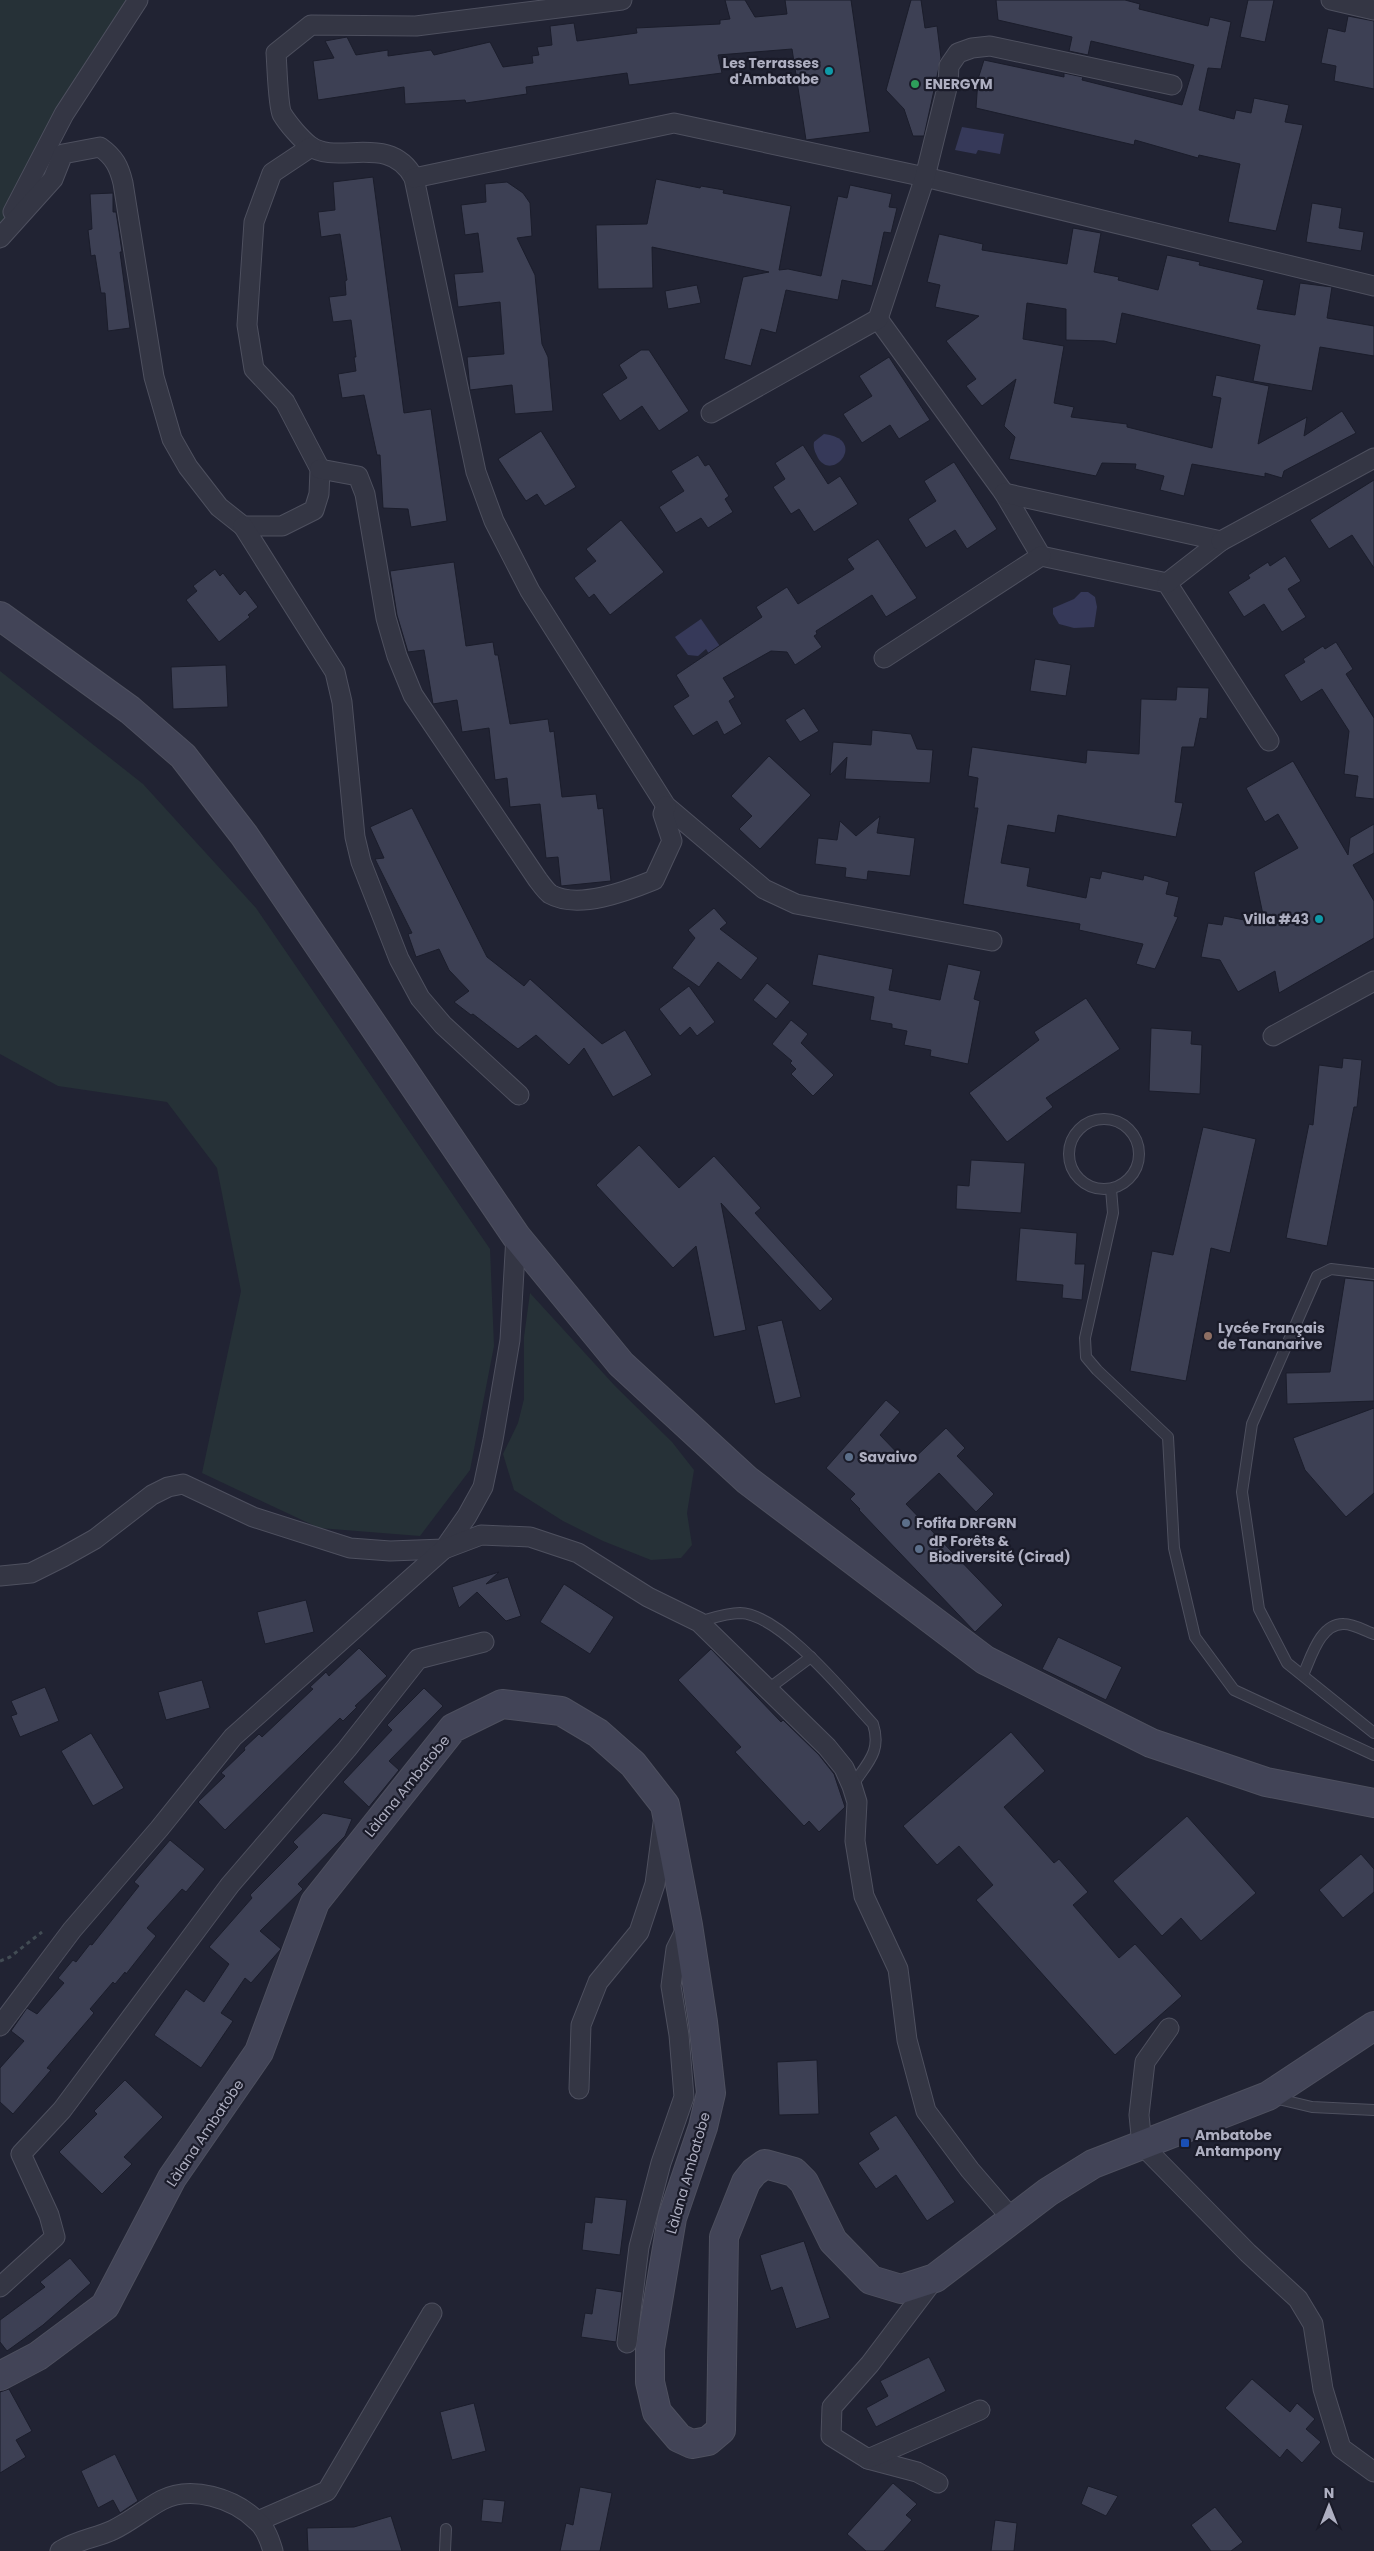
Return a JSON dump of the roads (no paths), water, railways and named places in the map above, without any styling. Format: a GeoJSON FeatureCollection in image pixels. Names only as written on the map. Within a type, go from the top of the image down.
{"type":"FeatureCollection","features":[{"type":"Feature","properties":{"kind":"street"},"geometry":{"type":"LineString","coordinates":[[2,235],[64,114],[138,0]]}},
{"type":"Feature","properties":{"kind":"street"},"geometry":{"type":"LineString","coordinates":[[622,0],[416,26],[312,25],[276,53],[281,113],[311,147],[330,152],[361,151],[395,157],[408,165],[414,178],[476,472],[483,495],[530,591],[666,806],[764,889],[796,904],[992,942]]}},
{"type":"Feature","properties":{"kind":"street"},"geometry":{"type":"LineString","coordinates":[[1331,0],[1374,10]]}},
{"type":"Feature","properties":{"kind":"street"},"geometry":{"type":"LineString","coordinates":[[712,413],[878,319],[924,177],[948,84],[949,66],[958,53],[972,48],[990,46],[1172,85]]}},
{"type":"Feature","properties":{"kind":"street"},"geometry":{"type":"LineString","coordinates":[[414,178],[674,123],[924,177],[1374,286]]}},
{"type":"Feature","properties":{"kind":"street"},"geometry":{"type":"LineString","coordinates":[[2,235],[53,179],[63,154],[100,147],[112,155],[120,167],[154,377],[172,439],[204,490],[219,507],[243,526],[335,672],[342,702],[355,837],[361,862],[399,959],[420,998],[442,1025],[519,1095]]}},
{"type":"Feature","properties":{"kind":"street"},"geometry":{"type":"LineString","coordinates":[[243,526],[282,526],[314,510],[319,494],[320,469],[285,402],[254,369],[247,325],[254,222],[272,173],[311,147]]}},
{"type":"Feature","properties":{"kind":"street"},"geometry":{"type":"LineString","coordinates":[[878,319],[1004,493],[1041,556]]}},
{"type":"Feature","properties":{"kind":"street"},"geometry":{"type":"LineString","coordinates":[[1167,583],[1221,542],[1374,458]]}},
{"type":"Feature","properties":{"kind":"street"},"geometry":{"type":"LineString","coordinates":[[320,469],[358,476],[365,494],[386,618],[397,656],[413,695],[538,880],[550,894],[572,901],[600,898],[654,880],[672,841],[663,814],[666,806]]}},
{"type":"Feature","properties":{"kind":"street"},"geometry":{"type":"LineString","coordinates":[[1004,493],[1221,542]]}},
{"type":"Feature","properties":{"kind":"street"},"geometry":{"type":"LineString","coordinates":[[884,658],[1041,556],[1167,583],[1269,741]]}},
{"type":"Feature","properties":{"kind":"street"},"geometry":{"type":"LineString","coordinates":[[0,616],[130,710],[183,756],[244,835],[516,1236],[621,1364],[747,1480],[985,1660],[1151,1743],[1266,1782],[1373,1801]]}},
{"type":"Feature","properties":{"kind":"street"},"geometry":{"type":"LineString","coordinates":[[1273,1036],[1374,981]]}},
{"type":"Feature","properties":{"kind":"street"},"geometry":{"type":"LineString","coordinates":[[0,2026],[72,1930],[159,1829],[233,1737],[444,1549],[467,1516],[483,1487],[493,1440],[510,1340],[516,1236]]}},
{"type":"Feature","properties":{"kind":"street"},"geometry":{"type":"LineString","coordinates":[[0,1576],[31,1573],[63,1557],[95,1539],[152,1496],[168,1487],[183,1484],[253,1517],[350,1548],[390,1551],[444,1549],[481,1535],[530,1537],[578,1553],[648,1597],[700,1622],[827,1747],[844,1768],[857,1802],[855,1841],[864,1896],[898,1969],[908,2040],[926,2111],[970,2170],[1013,2220]]}},
{"type":"Feature","properties":{"kind":"street"},"geometry":{"type":"LineString","coordinates":[[0,2287],[55,2237],[49,2215],[22,2154],[62,2110],[230,1885],[347,1749],[418,1659],[484,1642]]}},
{"type":"Feature","properties":{"kind":"street","name":"Làlana Ambatobe"},"geometry":{"type":"LineString","coordinates":[[0,2376],[38,2356],[105,2306],[172,2178],[259,2052],[315,1902],[453,1728],[502,1704],[561,1710],[598,1733],[633,1764],[665,1805],[688,1925],[703,2022],[711,2093],[704,2127],[672,2218],[650,2349],[650,2382],[657,2412],[679,2438],[692,2444],[708,2442],[721,2430],[724,2377],[724,2237],[746,2182],[754,2172],[765,2164],[794,2172],[804,2182],[833,2240],[871,2280],[901,2289],[935,2278],[1048,2192],[1093,2164],[1268,2096],[1374,2026]]}},
{"type":"Feature","properties":{"kind":"street"},"geometry":{"type":"LineString","coordinates":[[579,2089],[581,2025],[598,1982],[639,1932],[655,1884],[665,1805]]}},
{"type":"Feature","properties":{"kind":"street"},"geometry":{"type":"LineString","coordinates":[[626,2343],[639,2247],[661,2163],[684,2097],[679,2035],[671,1986],[676,1949],[688,1925]]}},
{"type":"Feature","properties":{"kind":"street"},"geometry":{"type":"LineString","coordinates":[[1169,2028],[1145,2062],[1139,2115],[1142,2145],[1248,2253],[1298,2299],[1313,2324],[1323,2389],[1341,2448],[1374,2472]]}},
{"type":"Feature","properties":{"kind":"street"},"geometry":{"type":"LineString","coordinates":[[935,2278],[870,2364],[832,2407],[831,2436],[868,2459],[916,2472],[938,2483]]}},
{"type":"Feature","properties":{"kind":"street"},"geometry":{"type":"LineString","coordinates":[[258,2521],[327,2491],[432,2313]]}},
{"type":"Feature","properties":{"kind":"street"},"geometry":{"type":"LineString","coordinates":[[868,2459],[980,2410]]}},
{"type":"Feature","properties":{"kind":"street"},"geometry":{"type":"LineString","coordinates":[[60,2551],[83,2540],[105,2534],[163,2500],[183,2494],[204,2494],[220,2499],[258,2521],[269,2538],[273,2551]]}},
{"type":"Feature","properties":{"kind":"lane"},"geometry":{"type":"LineString","coordinates":[[1105,1119],[1126,1126],[1139,1144],[1139,1161],[1133,1176],[1125,1184],[1111,1188],[1093,1188],[1083,1183],[1070,1165],[1068,1154],[1076,1133],[1094,1121],[1105,1119]]}},
{"type":"Feature","properties":{"kind":"lane"},"geometry":{"type":"LineString","coordinates":[[1111,1188],[1113,1213],[1085,1338],[1086,1357],[1097,1370],[1168,1437],[1174,1548],[1195,1637],[1234,1690],[1374,1755]]}},
{"type":"Feature","properties":{"kind":"lane"},"geometry":{"type":"LineString","coordinates":[[1374,1274],[1331,1269],[1323,1271],[1317,1276],[1252,1424],[1242,1492],[1259,1610],[1287,1663],[1374,1733]]}},
{"type":"Feature","properties":{"kind":"lane"},"geometry":{"type":"LineString","coordinates":[[700,1622],[726,1614],[742,1613],[763,1619],[811,1657],[873,1724],[876,1750],[852,1786]]}},
{"type":"Feature","properties":{"kind":"lane"},"geometry":{"type":"LineString","coordinates":[[1303,1676],[1322,1636],[1332,1627],[1344,1624],[1374,1634]]}},
{"type":"Feature","properties":{"kind":"lane"},"geometry":{"type":"LineString","coordinates":[[768,1689],[811,1657]]}},
{"type":"Feature","properties":{"kind":"lane"},"geometry":{"type":"LineString","coordinates":[[1268,2096],[1312,2107],[1374,2110]]}},
{"type":"Feature","properties":{"kind":"lane"},"geometry":{"type":"LineString","coordinates":[[445,2551],[446,2529]]}},
{"type":"Feature","properties":{"kind":"water"},"geometry":{"type":"Polygon","coordinates":[[[962,127],[1004,134],[1000,154],[978,150],[976,154],[955,150],[962,127]]]}},
{"type":"Feature","properties":{"kind":"water"},"geometry":{"type":"Polygon","coordinates":[[[824,434],[837,437],[844,443],[843,457],[838,463],[831,466],[824,464],[818,458],[814,448],[814,442],[824,434]]]}},
{"type":"Feature","properties":{"kind":"water"},"geometry":{"type":"Polygon","coordinates":[[[1081,592],[1088,592],[1095,597],[1097,607],[1094,627],[1074,628],[1059,624],[1053,614],[1053,608],[1074,599],[1081,592]]]}},
{"type":"Feature","properties":{"kind":"water"},"geometry":{"type":"Polygon","coordinates":[[[701,619],[724,652],[713,660],[706,649],[698,656],[688,655],[675,637],[701,619]]]}},
{"type":"Feature","properties":{"kind":"place","name":"Les Terrasses d'Ambatobe"},"geometry":{"type":"Point","coordinates":[829,71]}},
{"type":"Feature","properties":{"kind":"place","name":"ENERGYM"},"geometry":{"type":"Point","coordinates":[915,84]}},
{"type":"Feature","properties":{"kind":"place","name":"Villa #43"},"geometry":{"type":"Point","coordinates":[1319,919]}},
{"type":"Feature","properties":{"kind":"place","name":"Lycée Français de Tananarive"},"geometry":{"type":"Point","coordinates":[1208,1336]}},
{"type":"Feature","properties":{"kind":"place","name":"Savaivo"},"geometry":{"type":"Point","coordinates":[849,1457]}},
{"type":"Feature","properties":{"kind":"place","name":"Fofifa DRFGRN"},"geometry":{"type":"Point","coordinates":[906,1523]}},
{"type":"Feature","properties":{"kind":"place","name":"dP Forêts & Biodiversité (Cirad)"},"geometry":{"type":"Point","coordinates":[919,1549]}},
{"type":"Feature","properties":{"kind":"place","name":"Ambatobe Antampony"},"geometry":{"type":"Point","coordinates":[1185,2143]}}]}
